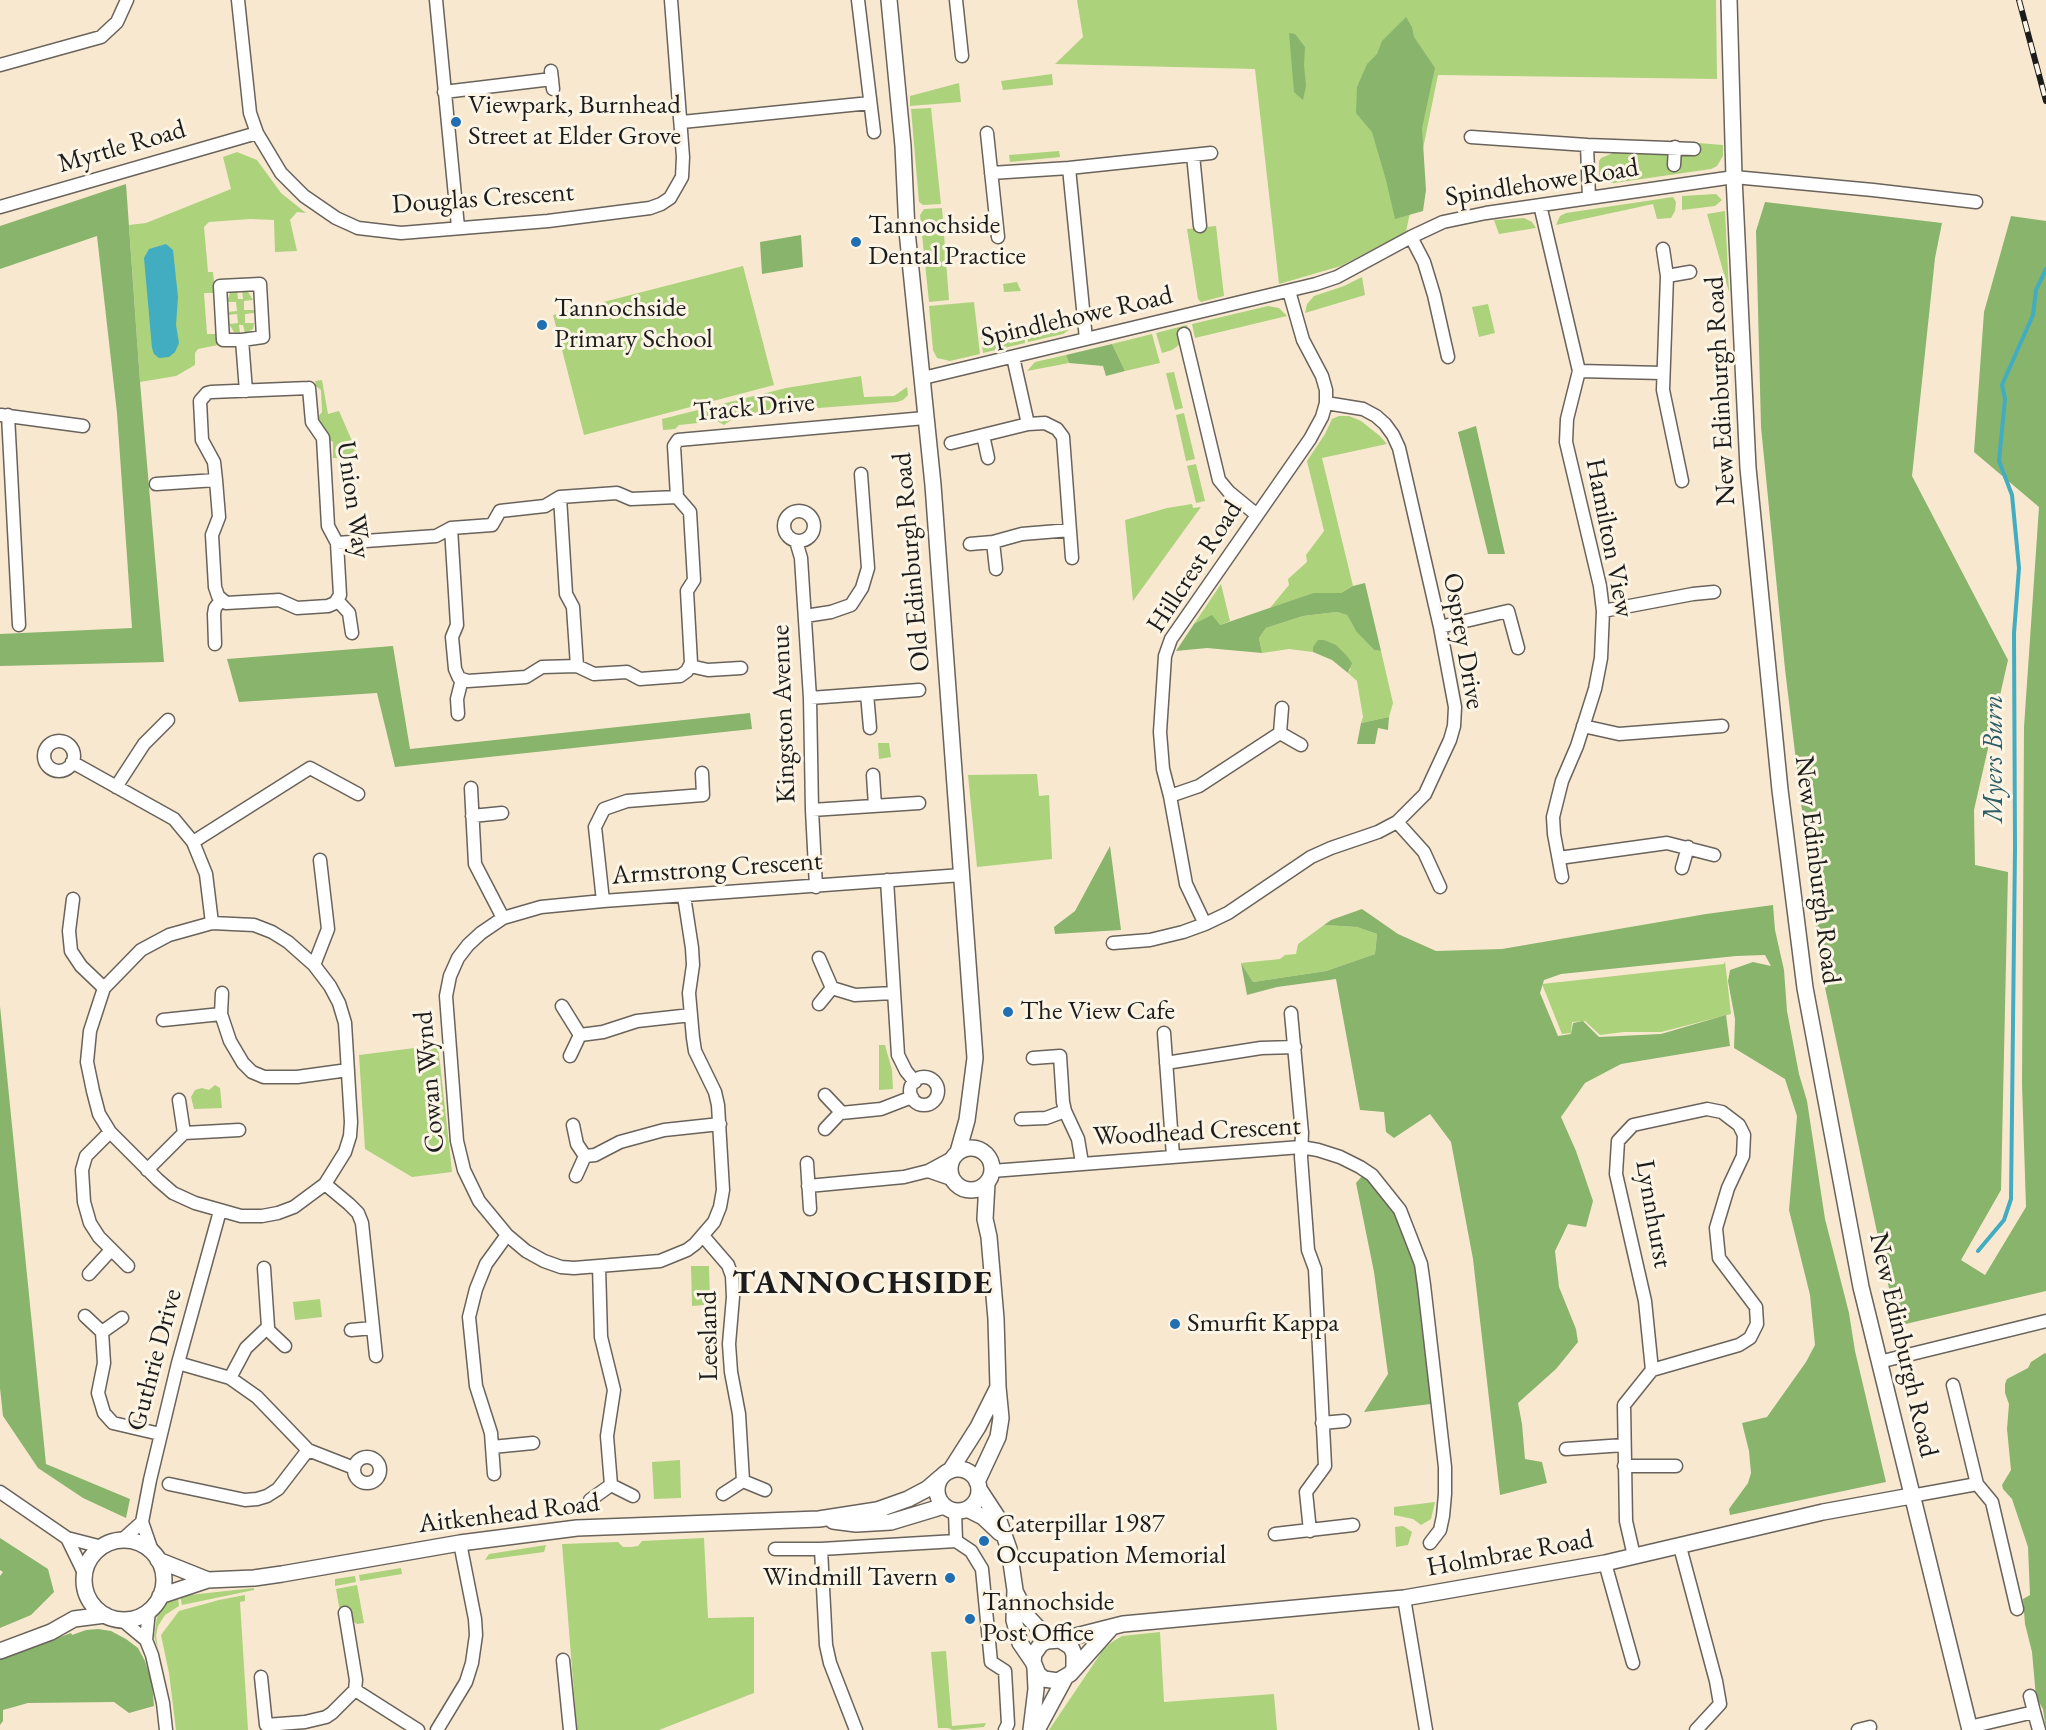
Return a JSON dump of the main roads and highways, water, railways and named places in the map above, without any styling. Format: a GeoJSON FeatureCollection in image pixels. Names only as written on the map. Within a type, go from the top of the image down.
{"type":"FeatureCollection","features":[{"type":"Feature","properties":{"kind":"main road","name":"Old Edinburgh Road"},"geometry":{"type":"LineString","coordinates":[[889,0],[903,146],[907,231],[934,497],[975,1058],[967,1120],[950,1169],[958,1184]]}},
{"type":"Feature","properties":{"kind":"main road","name":"New Edinburgh Road"},"geometry":{"type":"LineString","coordinates":[[1729,0],[1734,177],[1748,468],[1780,790],[1807,995],[1861,1287],[1969,1729]]}},
{"type":"Feature","properties":{"kind":"main road"},"geometry":{"type":"LineString","coordinates":[[955,1509],[976,1501],[978,1485],[998,1437],[1001,1418],[996,1319],[989,1237],[985,1219],[990,1158],[981,1150],[967,1120]]}},
{"type":"Feature","properties":{"kind":"main road"},"geometry":{"type":"LineString","coordinates":[[956,1155],[969,1148],[981,1150]]}},
{"type":"Feature","properties":{"kind":"main road"},"geometry":{"type":"LineString","coordinates":[[958,1184],[978,1189],[990,1177]]}},
{"type":"Feature","properties":{"kind":"main road"},"geometry":{"type":"LineString","coordinates":[[958,1184],[985,1219]]}},
{"type":"Feature","properties":{"kind":"main road"},"geometry":{"type":"LineString","coordinates":[[998,1387],[978,1427],[937,1489],[940,1501],[955,1509],[984,1517],[1005,1538]]}},
{"type":"Feature","properties":{"kind":"main road"},"geometry":{"type":"LineString","coordinates":[[946,1474],[963,1470],[974,1476],[998,1518],[1009,1550],[1015,1590],[1014,1620],[1020,1642],[1034,1665],[1044,1679],[1051,1681],[1069,1673]]}},
{"type":"Feature","properties":{"kind":"main road","name":"Aitkenhead Road"},"geometry":{"type":"LineString","coordinates":[[160,1596],[208,1580],[254,1578],[460,1543],[577,1528],[819,1519],[877,1510],[908,1499],[927,1489],[946,1474]]}},
{"type":"Feature","properties":{"kind":"main road","name":"Holmbrae Road"},"geometry":{"type":"LineString","coordinates":[[1056,1640],[1123,1624],[1404,1598],[1605,1563],[1823,1512],[1911,1496]]}},
{"type":"Feature","properties":{"kind":"main road","name":"Aitkenhead Road"},"geometry":{"type":"LineString","coordinates":[[819,1519],[856,1524],[891,1522],[955,1509]]}},
{"type":"Feature","properties":{"kind":"main road"},"geometry":{"type":"LineString","coordinates":[[0,1651],[51,1632],[74,1619],[105,1615],[122,1620],[141,1616],[149,1611],[160,1596],[163,1571],[155,1556],[133,1541],[111,1542],[102,1547],[88,1563],[84,1573],[86,1594],[105,1615]]}},
{"type":"Feature","properties":{"kind":"main road","name":"Aitkenhead Road"},"geometry":{"type":"LineString","coordinates":[[155,1556],[208,1580]]}},
{"type":"Feature","properties":{"kind":"main road"},"geometry":{"type":"LineString","coordinates":[[1015,1590],[1028,1617],[1041,1631],[1071,1647],[1074,1654],[1069,1673]]}},
{"type":"Feature","properties":{"kind":"main road"},"geometry":{"type":"LineString","coordinates":[[74,1619],[86,1594]]}},
{"type":"Feature","properties":{"kind":"main road"},"geometry":{"type":"LineString","coordinates":[[1037,1730],[1069,1673],[1112,1627]]}},
{"type":"Feature","properties":{"kind":"main road"},"geometry":{"type":"LineString","coordinates":[[1031,1730],[1036,1696],[1034,1654],[1041,1644],[1056,1640]]}},
{"type":"Feature","properties":{"kind":"water"},"geometry":{"type":"Polygon","coordinates":[[[166,244],[173,250],[178,297],[176,325],[179,343],[175,352],[169,357],[159,358],[154,354],[152,348],[144,258],[149,249],[166,244]]]}},
{"type":"Feature","properties":{"kind":"waterway","name":"Myers Burn"},"geometry":{"type":"LineString","coordinates":[[1978,1251],[2004,1220],[2011,1199],[2015,848],[2014,633],[2019,568],[2012,495],[1999,461],[2005,399],[2002,385],[2033,315],[2036,290],[2046,269]]}},
{"type":"Feature","properties":{"kind":"railway"},"geometry":{"type":"LineString","coordinates":[[2019,0],[2046,101]]}},
{"type":"Feature","properties":{"kind":"place","name":"Viewpark, Burnhead Street at Elder Grove"},"geometry":{"type":"Point","coordinates":[456,122]}},
{"type":"Feature","properties":{"kind":"place","name":"Tannochside Dental Practice"},"geometry":{"type":"Point","coordinates":[856,242]}},
{"type":"Feature","properties":{"kind":"place","name":"Tannochside Primary School"},"geometry":{"type":"Point","coordinates":[542,325]}},
{"type":"Feature","properties":{"kind":"place","name":"The View Cafe"},"geometry":{"type":"Point","coordinates":[1008,1012]}},
{"type":"Feature","properties":{"kind":"place","name":"Smurfit Kappa"},"geometry":{"type":"Point","coordinates":[1175,1324]}},
{"type":"Feature","properties":{"kind":"place","name":"Caterpillar 1987 Occupation Memorial"},"geometry":{"type":"Point","coordinates":[984,1541]}},
{"type":"Feature","properties":{"kind":"place","name":"Windmill Tavern"},"geometry":{"type":"Point","coordinates":[950,1578]}},
{"type":"Feature","properties":{"kind":"place","name":"Tannochside Post Office"},"geometry":{"type":"Point","coordinates":[970,1619]}},
{"type":"Feature","properties":{"kind":"district","name":"TANNOCHSIDE"},"geometry":{"type":"Point","coordinates":[863,1284]}}]}
